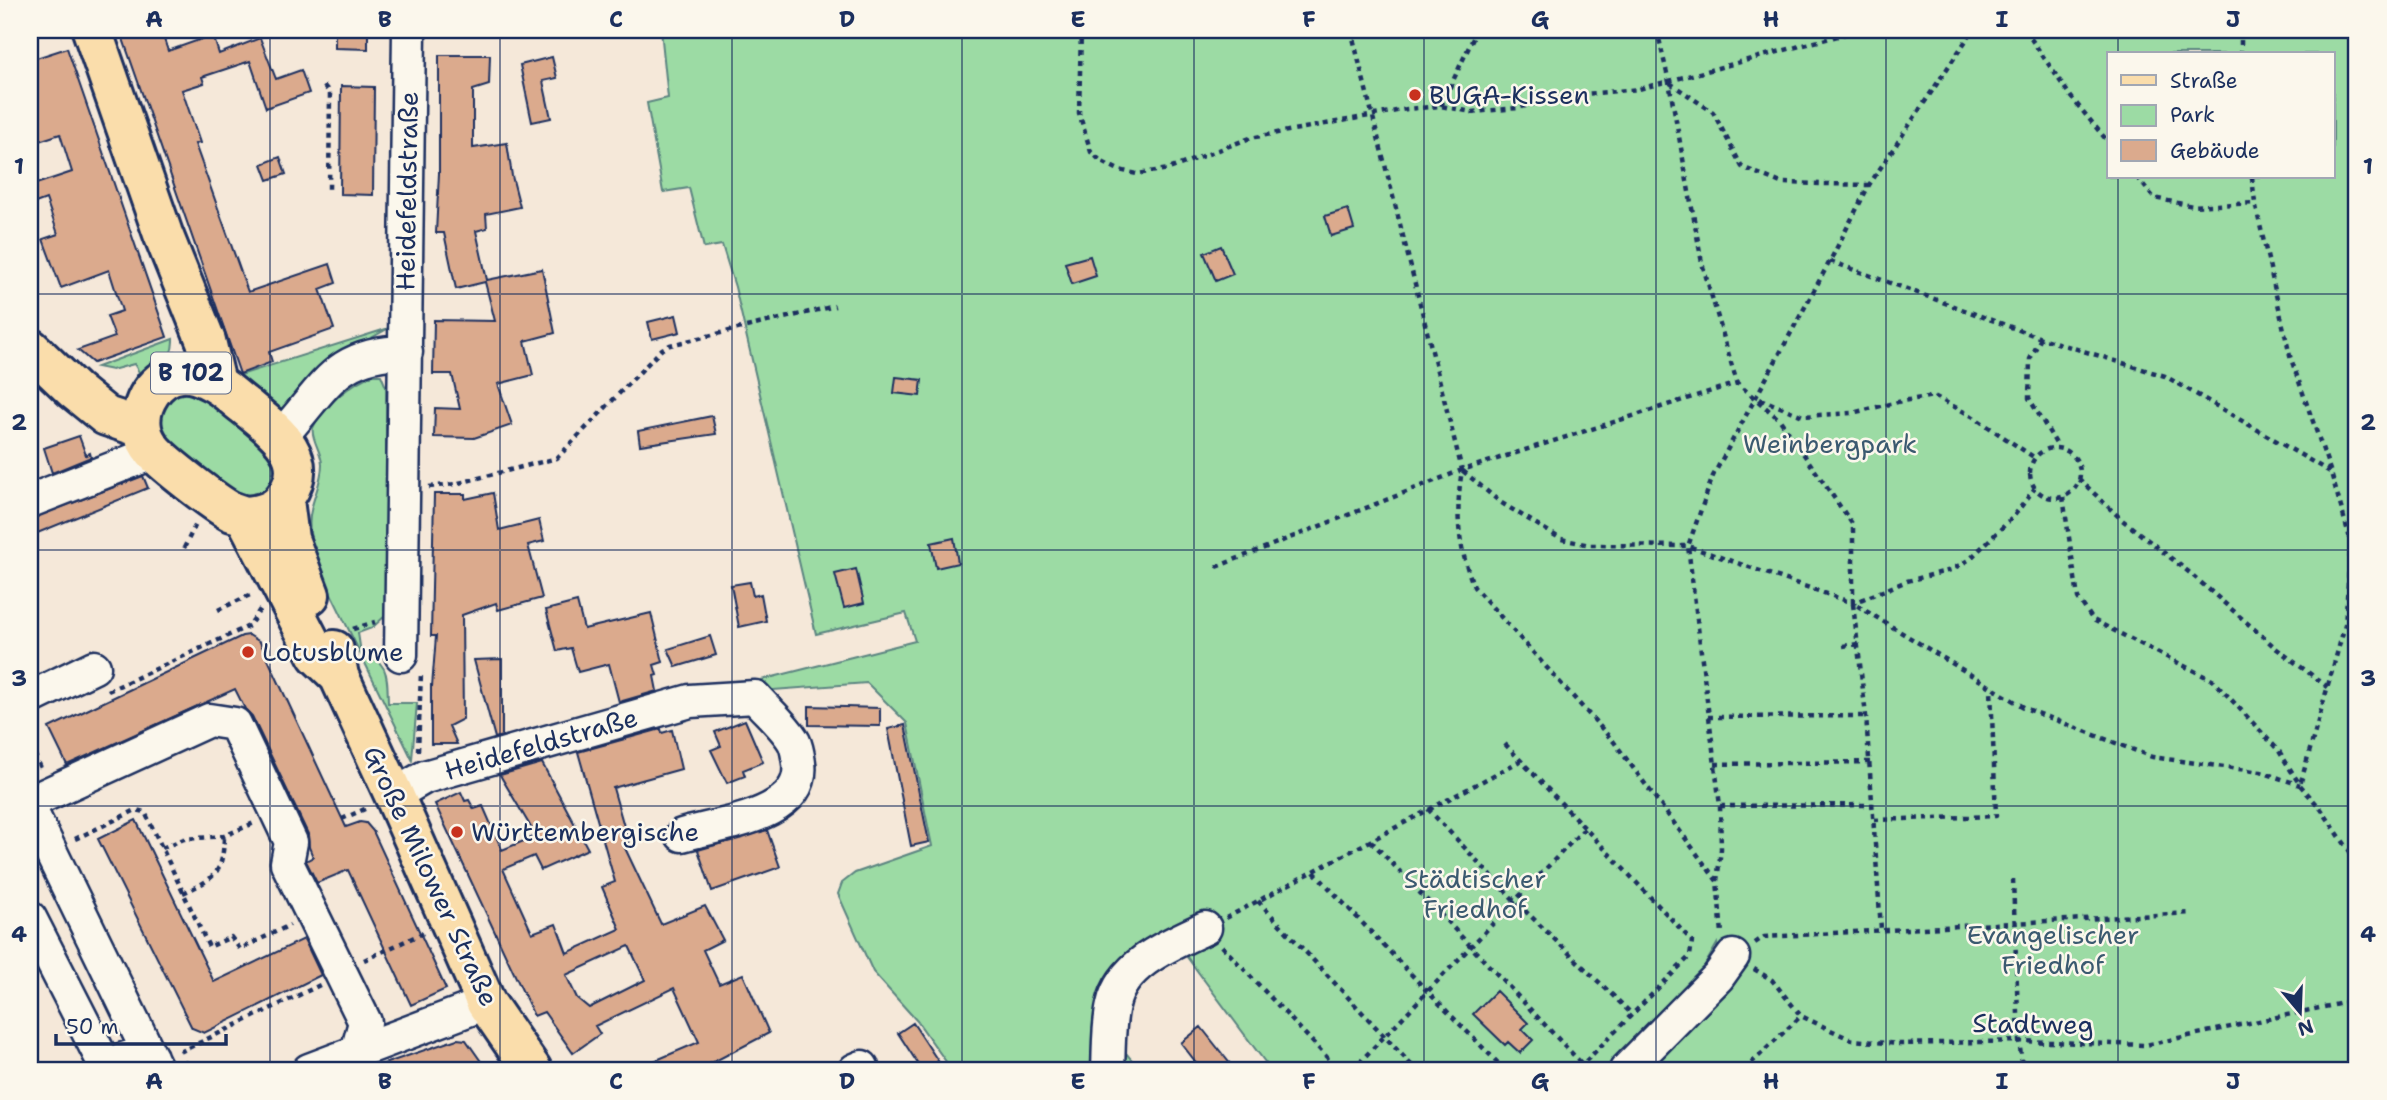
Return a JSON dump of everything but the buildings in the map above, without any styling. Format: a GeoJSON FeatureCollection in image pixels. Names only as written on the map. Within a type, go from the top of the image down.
{"type":"FeatureCollection","features":[{"type":"Feature","properties":{"kind":"main road","name":"B 102"},"geometry":{"type":"LineString","coordinates":[[92,30],[163,234],[206,341],[216,383]]}},
{"type":"Feature","properties":{"kind":"main road","name":"B 102"},"geometry":{"type":"LineString","coordinates":[[163,234],[186,339],[178,373]]}},
{"type":"Feature","properties":{"kind":"main road"},"geometry":{"type":"LineString","coordinates":[[36,354],[106,416],[148,425],[230,511],[245,516],[268,512],[284,500]]}},
{"type":"Feature","properties":{"kind":"main road","name":"B 102"},"geometry":{"type":"LineString","coordinates":[[148,425],[169,377],[178,373],[197,374],[216,383],[282,436]]}},
{"type":"Feature","properties":{"kind":"main road","name":"Große Milower Straße"},"geometry":{"type":"LineString","coordinates":[[282,436],[290,449],[294,464],[294,479],[284,500],[289,539],[335,651],[339,676],[486,1003],[532,1070]]}},
{"type":"Feature","properties":{"kind":"main road","name":"Große Milower Straße"},"geometry":{"type":"LineString","coordinates":[[245,516],[317,655],[339,676]]}},
{"type":"Feature","properties":{"kind":"street","name":"Heidefeldstraße"},"geometry":{"type":"LineString","coordinates":[[401,655],[409,30]]}},
{"type":"Feature","properties":{"kind":"street"},"geometry":{"type":"LineString","coordinates":[[282,436],[327,381],[345,365],[383,353],[406,352]]}},
{"type":"Feature","properties":{"kind":"street"},"geometry":{"type":"LineString","coordinates":[[30,501],[148,425]]}},
{"type":"Feature","properties":{"kind":"street"},"geometry":{"type":"LineString","coordinates":[[30,698],[99,680]]}},
{"type":"Feature","properties":{"kind":"street","name":"Heidefeldstraße"},"geometry":{"type":"LineString","coordinates":[[394,795],[425,777],[690,701],[755,697],[794,743],[800,767],[796,787],[787,799],[764,812],[682,835]]}},
{"type":"Feature","properties":{"kind":"street"},"geometry":{"type":"LineString","coordinates":[[30,802],[209,720],[235,724],[291,842],[287,863],[365,1022],[362,1061]]}},
{"type":"Feature","properties":{"kind":"street"},"geometry":{"type":"LineString","coordinates":[[30,809],[163,1060]]}},
{"type":"Feature","properties":{"kind":"street"},"geometry":{"type":"LineString","coordinates":[[30,918],[40,967],[100,1068],[136,1055],[163,1060]]}},
{"type":"Feature","properties":{"kind":"street"},"geometry":{"type":"LineString","coordinates":[[1108,1070],[1113,1004],[1126,977],[1158,950],[1205,928]]}},
{"type":"Feature","properties":{"kind":"street"},"geometry":{"type":"LineString","coordinates":[[1626,1070],[1718,977],[1733,956]]}},
{"type":"Feature","properties":{"kind":"street"},"geometry":{"type":"LineString","coordinates":[[309,1070],[362,1061],[486,1003]]}},
{"type":"Feature","properties":{"kind":"path"},"geometry":{"type":"LineString","coordinates":[[1081,30],[1079,113],[1091,152],[1102,162],[1137,174],[1169,169],[1250,138],[1407,109],[1441,106],[1472,112],[1518,108],[1564,96],[1639,89],[1860,30]]}},
{"type":"Feature","properties":{"kind":"path"},"geometry":{"type":"LineString","coordinates":[[1351,30],[1462,470],[1457,502],[1464,561],[1474,587],[1614,742],[1717,881]]}},
{"type":"Feature","properties":{"kind":"path"},"geometry":{"type":"LineString","coordinates":[[1441,106],[1477,30]]}},
{"type":"Feature","properties":{"kind":"path"},"geometry":{"type":"LineString","coordinates":[[1657,30],[1702,263],[1737,383],[1780,420],[1853,525],[1853,603],[1870,762],[1881,929]]}},
{"type":"Feature","properties":{"kind":"path"},"geometry":{"type":"LineString","coordinates":[[1973,30],[1869,185],[1713,476],[1688,546],[1720,806],[1721,849],[1717,881],[1722,937],[1733,956],[1764,937],[2191,913]]}},
{"type":"Feature","properties":{"kind":"path"},"geometry":{"type":"LineString","coordinates":[[2025,30],[2071,97],[2107,141]]}},
{"type":"Feature","properties":{"kind":"path"},"geometry":{"type":"LineString","coordinates":[[2241,30],[2241,52]]}},
{"type":"Feature","properties":{"kind":"path"},"geometry":{"type":"LineString","coordinates":[[1669,82],[1713,112],[1742,167],[1781,183],[1869,185]]}},
{"type":"Feature","properties":{"kind":"path"},"geometry":{"type":"LineString","coordinates":[[324,86],[330,93],[329,192]]}},
{"type":"Feature","properties":{"kind":"path"},"geometry":{"type":"LineString","coordinates":[[2138,178],[2154,198],[2193,206],[2255,203]]}},
{"type":"Feature","properties":{"kind":"path"},"geometry":{"type":"LineString","coordinates":[[2252,178],[2255,203],[2290,356],[2331,473],[2351,542],[2345,625],[2300,785]]}},
{"type":"Feature","properties":{"kind":"path"},"geometry":{"type":"LineString","coordinates":[[1830,261],[2041,338],[2165,376],[2331,473]]}},
{"type":"Feature","properties":{"kind":"path"},"geometry":{"type":"LineString","coordinates":[[404,490],[455,484],[556,458],[662,349],[835,306]]}},
{"type":"Feature","properties":{"kind":"path"},"geometry":{"type":"LineString","coordinates":[[2041,338],[2031,359],[2029,398],[2058,447],[2073,455],[2078,462],[2079,479],[2076,487],[2063,497],[2047,497],[2035,488],[2029,473],[2035,458],[2045,449],[2058,447]]}},
{"type":"Feature","properties":{"kind":"path"},"geometry":{"type":"LineString","coordinates":[[1216,567],[1462,470],[1737,383]]}},
{"type":"Feature","properties":{"kind":"path"},"geometry":{"type":"LineString","coordinates":[[1756,397],[1803,416],[1852,413],[1934,396],[1972,416],[2035,458]]}},
{"type":"Feature","properties":{"kind":"path"},"geometry":{"type":"LineString","coordinates":[[1462,470],[1500,502],[1561,539],[1590,545],[1688,546],[1853,603],[2027,709],[2152,757],[2261,772],[2300,785]]}},
{"type":"Feature","properties":{"kind":"path"},"geometry":{"type":"LineString","coordinates":[[2079,479],[2121,519],[2190,573],[2277,649],[2329,688]]}},
{"type":"Feature","properties":{"kind":"path"},"geometry":{"type":"LineString","coordinates":[[1853,603],[1907,580],[1951,570],[1970,559],[2014,516],[2035,488]]}},
{"type":"Feature","properties":{"kind":"path"},"geometry":{"type":"LineString","coordinates":[[2063,497],[2078,598],[2093,620],[2214,681],[2279,751],[2300,785],[2321,809],[2357,862]]}},
{"type":"Feature","properties":{"kind":"path"},"geometry":{"type":"LineString","coordinates":[[218,610],[279,582]]}},
{"type":"Feature","properties":{"kind":"path"},"geometry":{"type":"LineString","coordinates":[[99,680],[249,626],[279,582]]}},
{"type":"Feature","properties":{"kind":"path"},"geometry":{"type":"LineString","coordinates":[[329,636],[383,619],[401,655],[421,665],[418,756]]}},
{"type":"Feature","properties":{"kind":"path"},"geometry":{"type":"LineString","coordinates":[[1843,646],[1858,644]]}},
{"type":"Feature","properties":{"kind":"path"},"geometry":{"type":"LineString","coordinates":[[1874,820],[1996,816],[1991,688]]}},
{"type":"Feature","properties":{"kind":"path"},"geometry":{"type":"LineString","coordinates":[[1708,717],[1866,716]]}},
{"type":"Feature","properties":{"kind":"path"},"geometry":{"type":"LineString","coordinates":[[1505,744],[1692,941],[1690,956],[1577,1070]]}},
{"type":"Feature","properties":{"kind":"path"},"geometry":{"type":"LineString","coordinates":[[1339,1070],[1205,928],[1520,761]]}},
{"type":"Feature","properties":{"kind":"path"},"geometry":{"type":"LineString","coordinates":[[1714,764],[1870,762]]}},
{"type":"Feature","properties":{"kind":"path"},"geometry":{"type":"LineString","coordinates":[[1720,806],[1873,804]]}},
{"type":"Feature","properties":{"kind":"path"},"geometry":{"type":"LineString","coordinates":[[75,839],[136,810],[145,812],[209,947],[232,937],[240,949],[313,914]]}},
{"type":"Feature","properties":{"kind":"path"},"geometry":{"type":"LineString","coordinates":[[1429,810],[1515,901],[1632,1014]]}},
{"type":"Feature","properties":{"kind":"path"},"geometry":{"type":"LineString","coordinates":[[162,848],[184,839],[223,836],[278,812]]}},
{"type":"Feature","properties":{"kind":"path"},"geometry":{"type":"LineString","coordinates":[[1352,1070],[1585,828]]}},
{"type":"Feature","properties":{"kind":"path"},"geometry":{"type":"LineString","coordinates":[[183,893],[203,884],[217,873],[223,859],[223,836]]}},
{"type":"Feature","properties":{"kind":"path"},"geometry":{"type":"LineString","coordinates":[[1371,841],[1583,1065]]}},
{"type":"Feature","properties":{"kind":"path"},"geometry":{"type":"LineString","coordinates":[[1314,871],[1427,992],[1505,1070]]}},
{"type":"Feature","properties":{"kind":"path"},"geometry":{"type":"LineString","coordinates":[[2012,879],[2019,1041],[2023,1070]]}},
{"type":"Feature","properties":{"kind":"path"},"geometry":{"type":"LineString","coordinates":[[1258,901],[1416,1070]]}},
{"type":"Feature","properties":{"kind":"path"},"geometry":{"type":"LineString","coordinates":[[163,1060],[449,921]]}},
{"type":"Feature","properties":{"kind":"path","name":"Stadtweg"},"geometry":{"type":"LineString","coordinates":[[1733,956],[1772,980],[1801,1017],[1852,1040],[1899,1044],[2019,1041],[2146,1045],[2357,1000]]}},
{"type":"Feature","properties":{"kind":"path"},"geometry":{"type":"LineString","coordinates":[[1744,1070],[1801,1017]]}},
{"type":"Feature","properties":{"kind":"green space"},"geometry":{"type":"Polygon","coordinates":[[[661,30],[2351,30],[2357,180],[2357,1070],[1645,1070],[1721,993],[1717,944],[1690,991],[1614,1070],[1271,1070],[1175,941],[1115,1005],[1112,1036],[1140,1070],[952,1070],[917,1021],[873,972],[838,894],[842,883],[855,873],[932,846],[907,723],[867,683],[760,691],[757,681],[915,641],[906,613],[816,634],[735,287],[722,245],[704,248],[689,188],[663,192],[647,103],[668,98],[661,30]]]}},
{"type":"Feature","properties":{"kind":"green space"},"geometry":{"type":"Polygon","coordinates":[[[389,328],[339,356],[281,414],[231,378],[389,328]]]}},
{"type":"Feature","properties":{"kind":"green space"},"geometry":{"type":"Polygon","coordinates":[[[173,339],[166,362],[154,374],[140,381],[132,383],[139,372],[134,364],[112,370],[97,367],[173,339]]]}},
{"type":"Feature","properties":{"kind":"green space"},"geometry":{"type":"Polygon","coordinates":[[[373,375],[381,375],[386,387],[386,615],[372,628],[358,633],[361,653],[377,661],[385,671],[388,703],[417,703],[412,759],[317,565],[310,528],[310,513],[322,464],[313,428],[323,412],[339,396],[373,375]]]}},
{"type":"Feature","properties":{"kind":"green space"},"geometry":{"type":"Polygon","coordinates":[[[184,391],[200,393],[272,451],[278,476],[266,492],[250,498],[236,494],[169,440],[161,424],[161,411],[168,400],[184,391]]]}},
{"type":"Feature","properties":{"kind":"place","name":"BUGA-Kissen"},"geometry":{"type":"Point","coordinates":[1415,95]}},
{"type":"Feature","properties":{"kind":"place","name":"Lotusblume"},"geometry":{"type":"Point","coordinates":[248,652]}},
{"type":"Feature","properties":{"kind":"place","name":"Württembergische"},"geometry":{"type":"Point","coordinates":[457,832]}},
{"type":"Feature","properties":{"kind":"park label","name":"Weinbergpark"},"geometry":{"type":"Point","coordinates":[1830,444]}},
{"type":"Feature","properties":{"kind":"park label","name":"Städtischer Friedhof"},"geometry":{"type":"Point","coordinates":[1475,894]}},
{"type":"Feature","properties":{"kind":"park label","name":"Evangelischer Friedhof"},"geometry":{"type":"Point","coordinates":[2053,950]}}]}
